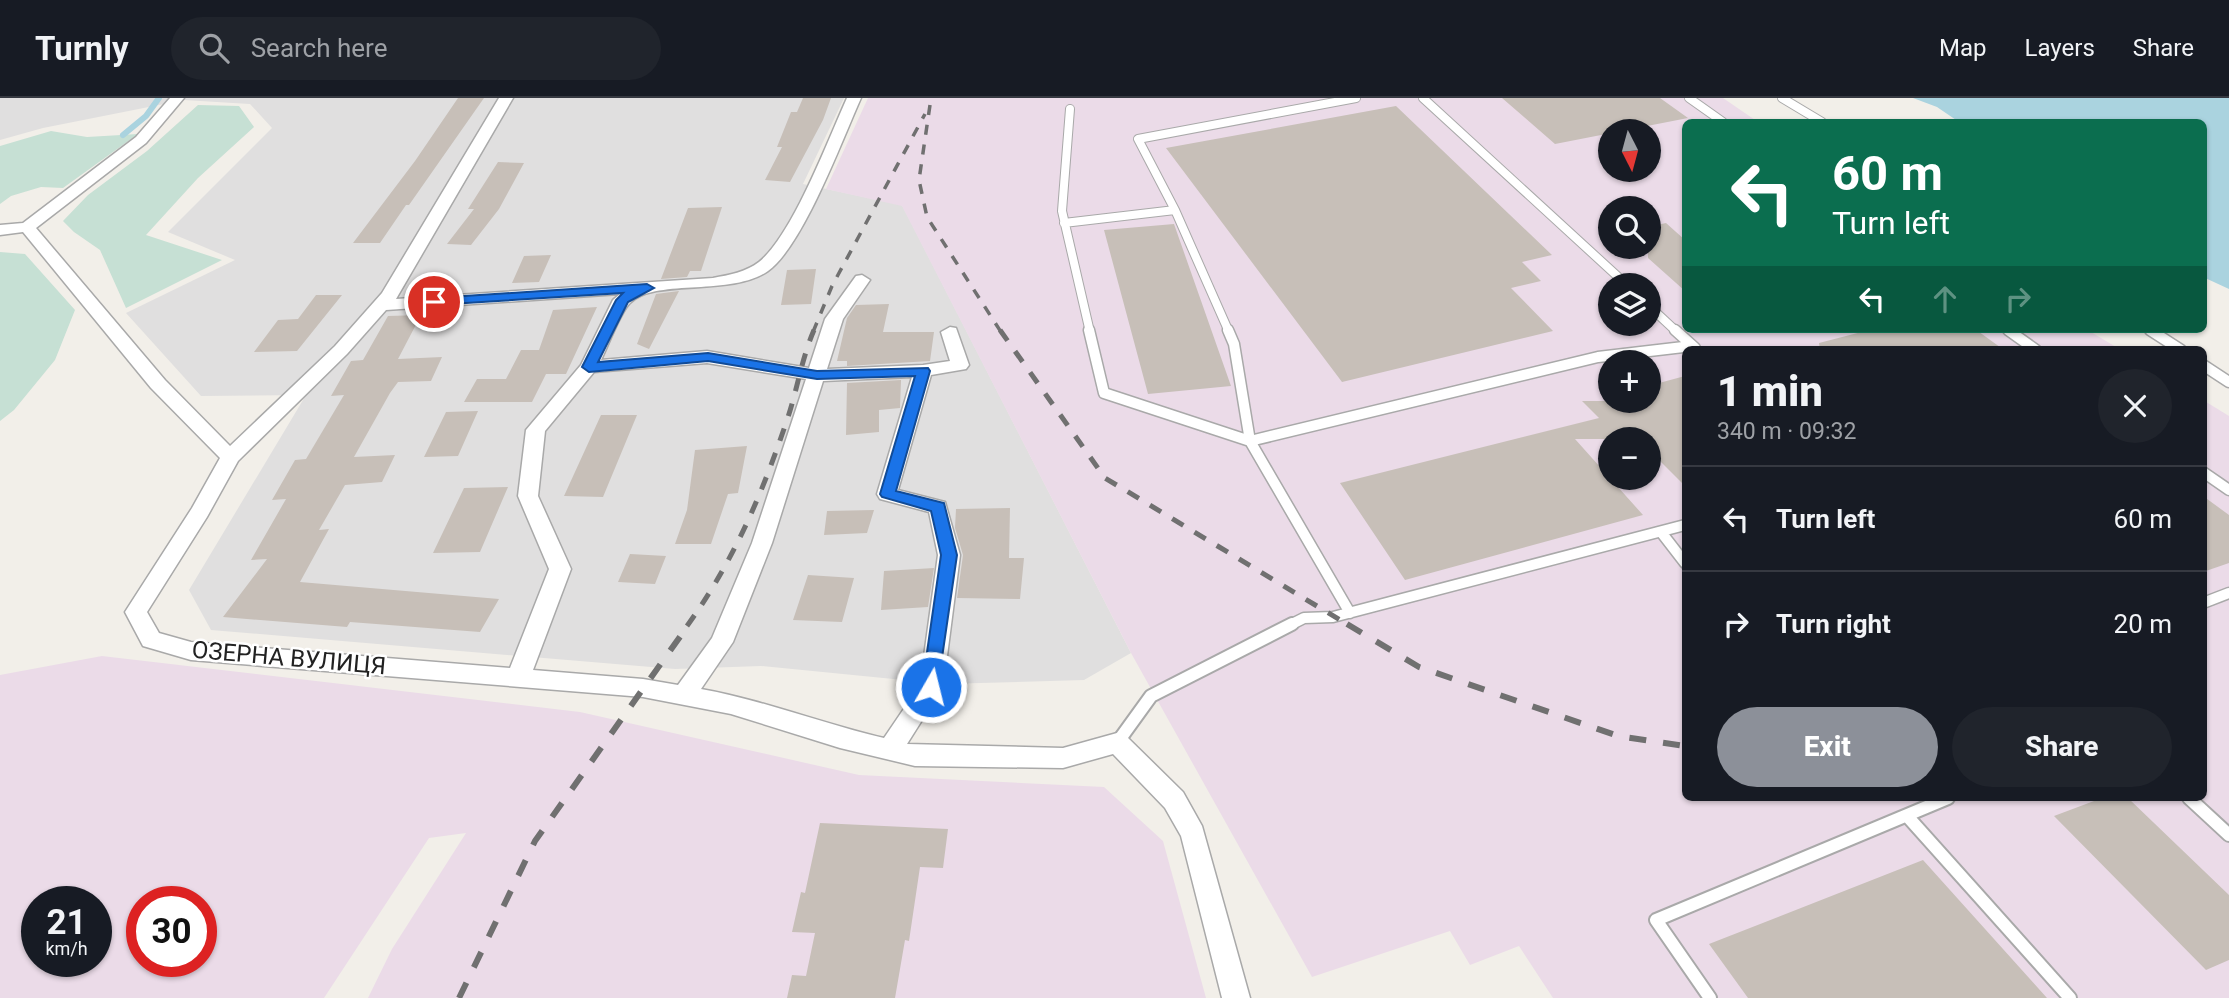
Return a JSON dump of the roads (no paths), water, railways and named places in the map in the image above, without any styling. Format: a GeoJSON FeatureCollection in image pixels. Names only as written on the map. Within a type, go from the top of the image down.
{"type":"FeatureCollection","features":[{"type":"Feature","properties":{"kind":"street"},"geometry":{"type":"LineString","coordinates":[[0,230],[27,227],[141,140],[177,98]]}},
{"type":"Feature","properties":{"kind":"street","name":"ОЗЕРНА ВУЛИЦЯ"},"geometry":{"type":"LineString","coordinates":[[506,98],[388,296],[341,350],[230,457],[200,512],[136,612],[151,640],[191,651],[643,688],[731,704],[840,738],[915,756],[1063,758],[1117,743]]}},
{"type":"Feature","properties":{"kind":"street"},"geometry":{"type":"LineString","coordinates":[[380,305],[647,288],[745,277],[767,265],[787,238],[854,98]]}},
{"type":"Feature","properties":{"kind":"street"},"geometry":{"type":"LineString","coordinates":[[27,227],[158,384],[230,457]]}},
{"type":"Feature","properties":{"kind":"street"},"geometry":{"type":"LineString","coordinates":[[684,695],[722,642],[762,543],[834,320],[862,280]]}},
{"type":"Feature","properties":{"kind":"street"},"geometry":{"type":"LineString","coordinates":[[518,678],[560,569],[528,496],[536,430],[589,367],[622,300],[647,288]]}},
{"type":"Feature","properties":{"kind":"street"},"geometry":{"type":"LineString","coordinates":[[589,367],[708,357],[817,375],[923,371],[960,365],[950,332]]}},
{"type":"Feature","properties":{"kind":"street"},"geometry":{"type":"LineString","coordinates":[[890,750],[931,687],[949,555],[938,507],[887,494],[923,371]]}},
{"type":"Feature","properties":{"kind":"street"},"geometry":{"type":"LineString","coordinates":[[1117,743],[1174,800],[1193,834],[1236,998]]}},
{"type":"Feature","properties":{"kind":"lane"},"geometry":{"type":"LineString","coordinates":[[1350,612],[1250,441],[1234,344],[1175,210],[1138,139],[1356,98]]}},
{"type":"Feature","properties":{"kind":"lane"},"geometry":{"type":"LineString","coordinates":[[1423,98],[1614,273]]}},
{"type":"Feature","properties":{"kind":"lane"},"geometry":{"type":"LineString","coordinates":[[1689,98],[1719,119]]}},
{"type":"Feature","properties":{"kind":"lane"},"geometry":{"type":"LineString","coordinates":[[1782,98],[1817,119]]}},
{"type":"Feature","properties":{"kind":"lane"},"geometry":{"type":"LineString","coordinates":[[1070,109],[1062,211],[1104,393],[1250,441],[1598,357],[1682,349]]}},
{"type":"Feature","properties":{"kind":"lane"},"geometry":{"type":"LineString","coordinates":[[1064,223],[1175,210]]}},
{"type":"Feature","properties":{"kind":"lane"},"geometry":{"type":"LineString","coordinates":[[1661,317],[1693,346]]}},
{"type":"Feature","properties":{"kind":"lane"},"geometry":{"type":"LineString","coordinates":[[2013,333],[2030,346]]}},
{"type":"Feature","properties":{"kind":"lane"},"geometry":{"type":"LineString","coordinates":[[2155,333],[2175,346]]}},
{"type":"Feature","properties":{"kind":"lane"},"geometry":{"type":"LineString","coordinates":[[2207,368],[2229,382]]}},
{"type":"Feature","properties":{"kind":"lane"},"geometry":{"type":"LineString","coordinates":[[2207,475],[2229,490]]}},
{"type":"Feature","properties":{"kind":"lane"},"geometry":{"type":"LineString","coordinates":[[1117,743],[1151,696],[1304,618],[1334,617],[1682,526]]}},
{"type":"Feature","properties":{"kind":"lane"},"geometry":{"type":"LineString","coordinates":[[1661,532],[1682,559]]}},
{"type":"Feature","properties":{"kind":"lane"},"geometry":{"type":"LineString","coordinates":[[2207,601],[2229,593]]}},
{"type":"Feature","properties":{"kind":"lane"},"geometry":{"type":"LineString","coordinates":[[1710,998],[1657,920],[1942,801]]}},
{"type":"Feature","properties":{"kind":"lane"},"geometry":{"type":"LineString","coordinates":[[2192,801],[2229,835]]}},
{"type":"Feature","properties":{"kind":"lane"},"geometry":{"type":"LineString","coordinates":[[1908,817],[2070,998]]}},
{"type":"Feature","properties":{"kind":"water"},"geometry":{"type":"Polygon","coordinates":[[[1913,98],[2229,98],[2229,289],[2207,279],[2207,119],[1955,119],[1937,107],[1913,98]]]}},
{"type":"Feature","properties":{"kind":"waterway"},"geometry":{"type":"LineString","coordinates":[[123,135],[146,116],[159,98]]}},
{"type":"Feature","properties":{"kind":"railway"},"geometry":{"type":"LineString","coordinates":[[930,105],[919,180],[927,217],[1001,332]]}},
{"type":"Feature","properties":{"kind":"railway"},"geometry":{"type":"LineString","coordinates":[[813,332],[832,286],[925,114]]}},
{"type":"Feature","properties":{"kind":"railway"},"geometry":{"type":"LineString","coordinates":[[687,626],[718,578],[756,503],[786,423],[814,330]]}},
{"type":"Feature","properties":{"kind":"railway"},"geometry":{"type":"LineString","coordinates":[[1000,330],[1105,478],[1350,626]]}},
{"type":"Feature","properties":{"kind":"railway"},"geometry":{"type":"LineString","coordinates":[[459,998],[535,841],[689,624]]}},
{"type":"Feature","properties":{"kind":"railway"},"geometry":{"type":"LineString","coordinates":[[1347,624],[1419,667],[1618,736],[1682,746]]}}]}
